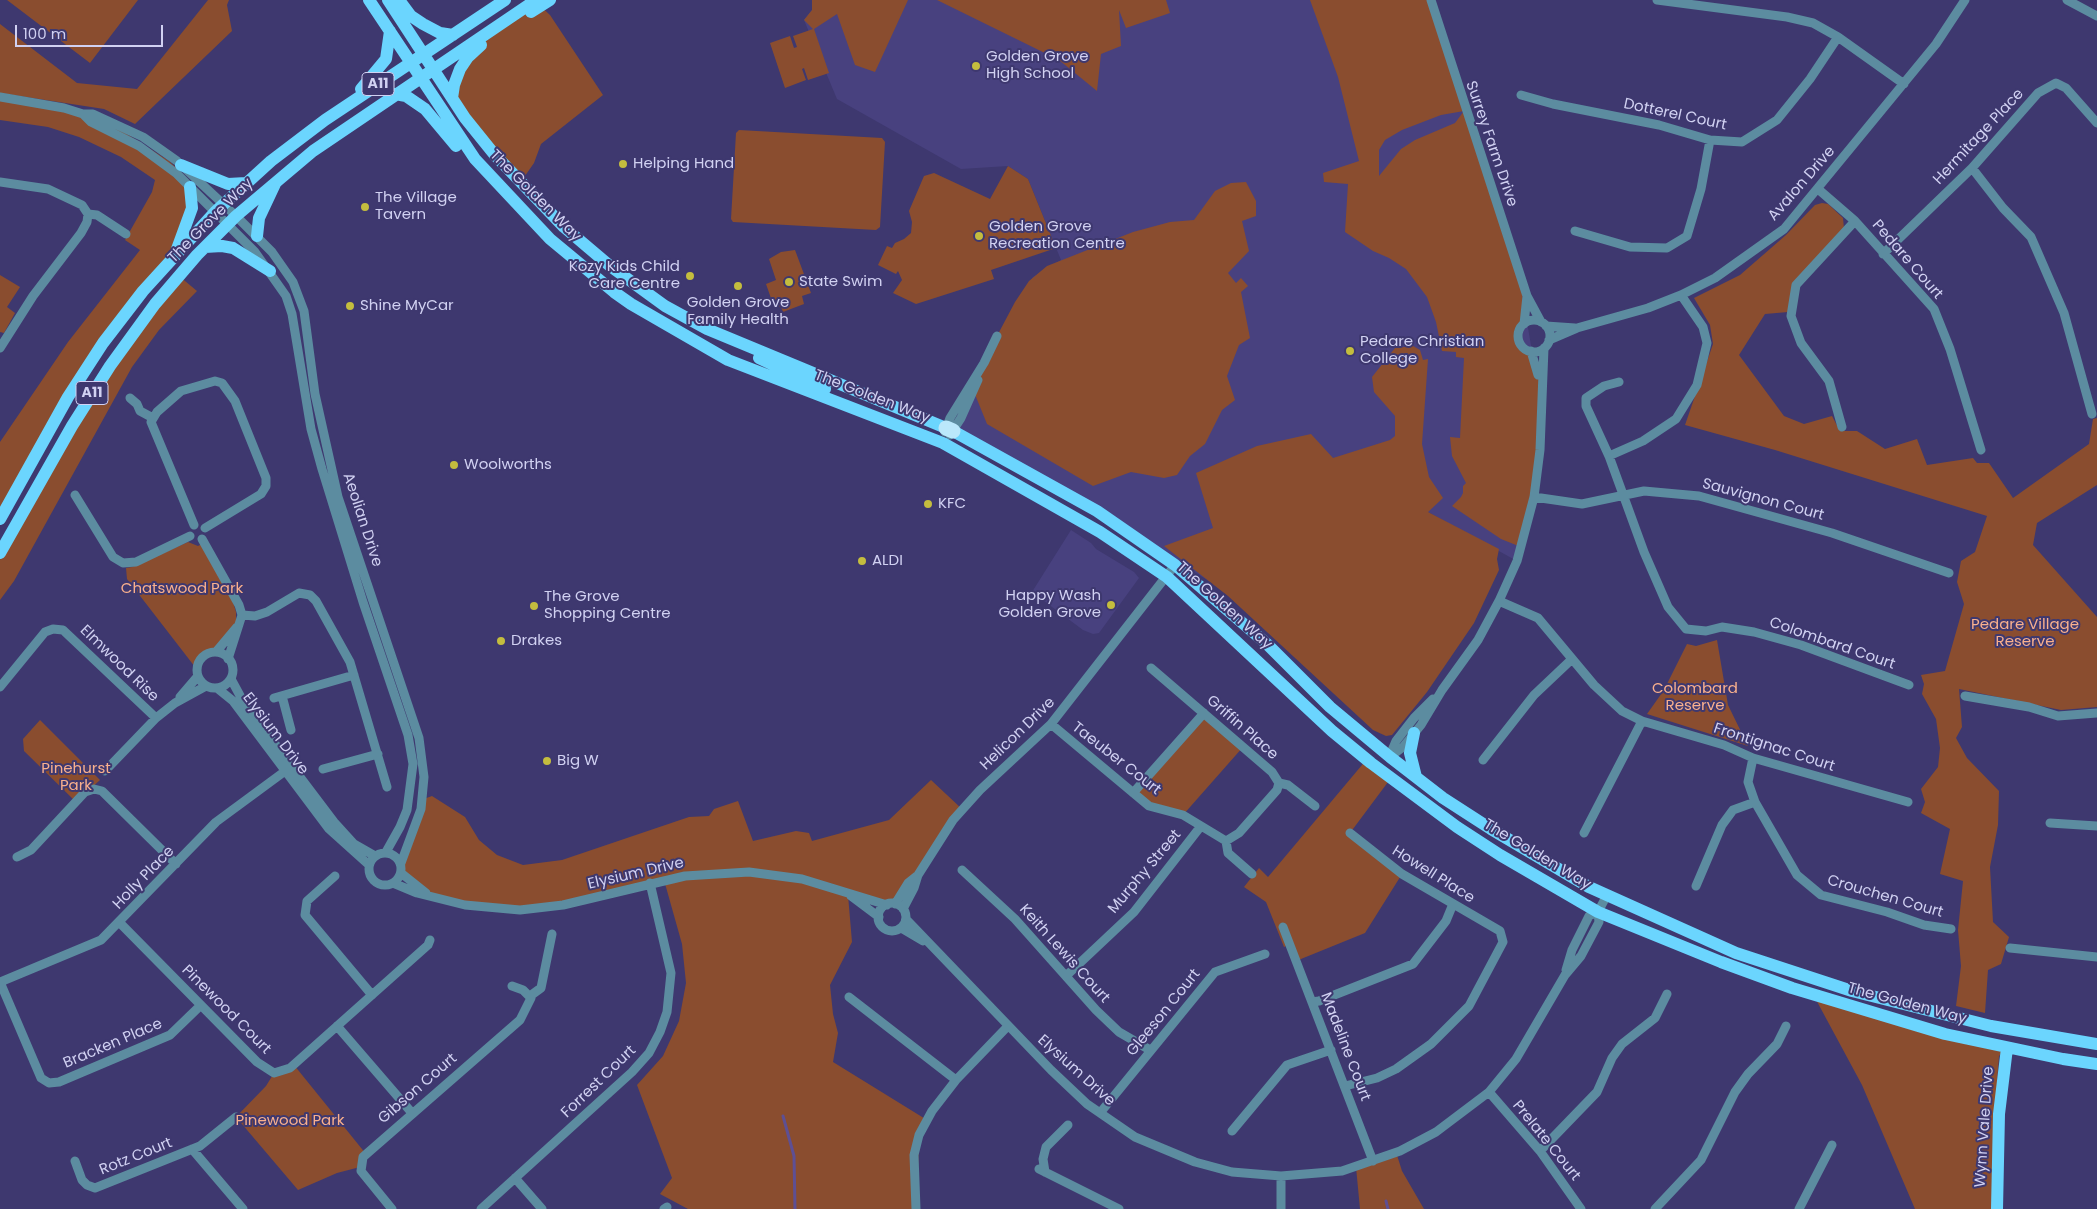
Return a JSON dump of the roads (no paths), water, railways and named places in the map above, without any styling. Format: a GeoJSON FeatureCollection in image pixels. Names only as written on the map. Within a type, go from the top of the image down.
{"type":"FeatureCollection","features":[{"type":"Feature","properties":{"kind":"main road","name":"The Golden Way"},"geometry":{"type":"LineString","coordinates":[[369,0],[459,138],[493,180],[550,239],[631,304],[728,360],[943,443],[1100,532],[1167,577],[1332,731],[1371,763],[1457,827],[1500,855],[1598,912],[1792,988],[1908,1024],[2007,1048],[2097,1064]]}},
{"type":"Feature","properties":{"kind":"main road","name":"The Golden Way"},"geometry":{"type":"LineString","coordinates":[[388,0],[476,132],[520,183],[564,227],[639,288],[664,306],[707,329],[950,429],[1097,511],[1175,565],[1267,644],[1330,706],[1390,757],[1491,829],[1538,859],[1607,896],[1701,938],[1768,964],[1893,1003],[1991,1026],[2097,1044]]}},
{"type":"Feature","properties":{"kind":"main road"},"geometry":{"type":"LineString","coordinates":[[399,0],[411,16],[423,24],[440,33],[453,35]]}},
{"type":"Feature","properties":{"kind":"main road","name":"The Grove Way"},"geometry":{"type":"LineString","coordinates":[[0,519],[68,397],[99,350],[142,291],[219,208],[274,159],[345,106],[504,0]]}},
{"type":"Feature","properties":{"kind":"main road","name":"The Grove Way"},"geometry":{"type":"LineString","coordinates":[[0,553],[110,366],[155,304],[205,247],[277,180],[324,143],[536,0]]}},
{"type":"Feature","properties":{"kind":"main road"},"geometry":{"type":"LineString","coordinates":[[452,98],[457,76],[472,52],[550,0]]}},
{"type":"Feature","properties":{"kind":"main road"},"geometry":{"type":"LineString","coordinates":[[345,106],[382,66],[388,50],[390,31]]}},
{"type":"Feature","properties":{"kind":"main road"},"geometry":{"type":"LineString","coordinates":[[395,94],[409,98],[425,109],[461,153],[493,180]]}},
{"type":"Feature","properties":{"kind":"main road"},"geometry":{"type":"LineString","coordinates":[[181,165],[228,184],[246,183]]}},
{"type":"Feature","properties":{"kind":"main road"},"geometry":{"type":"LineString","coordinates":[[256,236],[259,218],[277,180]]}},
{"type":"Feature","properties":{"kind":"main road"},"geometry":{"type":"LineString","coordinates":[[176,253],[192,208],[190,187]]}},
{"type":"Feature","properties":{"kind":"main road"},"geometry":{"type":"LineString","coordinates":[[205,247],[222,246],[234,248],[270,272]]}},
{"type":"Feature","properties":{"kind":"main road"},"geometry":{"type":"LineString","coordinates":[[631,304],[639,288]]}},
{"type":"Feature","properties":{"kind":"main road"},"geometry":{"type":"LineString","coordinates":[[707,329],[776,367],[834,392],[851,407],[856,391]]}},
{"type":"Feature","properties":{"kind":"main road"},"geometry":{"type":"LineString","coordinates":[[1414,733],[1410,753],[1416,777]]}},
{"type":"Feature","properties":{"kind":"main road"},"geometry":{"type":"LineString","coordinates":[[1371,763],[1390,757],[1404,787]]}},
{"type":"Feature","properties":{"kind":"main road"},"geometry":{"type":"LineString","coordinates":[[1991,1026],[2007,1048],[2016,1039],[2027,1033]]}},
{"type":"Feature","properties":{"kind":"main road","name":"Wynn Vale Drive"},"geometry":{"type":"LineString","coordinates":[[1997,1209],[1999,1114],[2007,1048]]}},
{"type":"Feature","properties":{"kind":"street","name":"Surrey Farm Drive"},"geometry":{"type":"LineString","coordinates":[[1431,0],[1527,296],[1544,324]]}},
{"type":"Feature","properties":{"kind":"street"},"geometry":{"type":"LineString","coordinates":[[1657,0],[1787,17],[1813,23],[1838,37],[1904,84]]}},
{"type":"Feature","properties":{"kind":"street","name":"Avalon Drive"},"geometry":{"type":"LineString","coordinates":[[1549,340],[1577,328],[1648,308],[1681,295],[1715,278],[1784,229],[1936,44],[1965,0]]}},
{"type":"Feature","properties":{"kind":"street"},"geometry":{"type":"LineString","coordinates":[[2067,0],[2097,16]]}},
{"type":"Feature","properties":{"kind":"street","name":"Dotterel Court"},"geometry":{"type":"LineString","coordinates":[[1521,95],[1554,104],[1659,125],[1710,140],[1742,142],[1777,120],[1810,79],[1838,37]]}},
{"type":"Feature","properties":{"kind":"street","name":"Hermitage Place"},"geometry":{"type":"LineString","coordinates":[[1883,254],[1972,168],[2038,93],[2056,83],[2066,88],[2097,122]]}},
{"type":"Feature","properties":{"kind":"street"},"geometry":{"type":"LineString","coordinates":[[0,97],[64,108],[83,114],[93,114],[143,137],[181,165],[219,208]]}},
{"type":"Feature","properties":{"kind":"street"},"geometry":{"type":"LineString","coordinates":[[83,114],[91,122],[139,146],[219,208]]}},
{"type":"Feature","properties":{"kind":"street"},"geometry":{"type":"LineString","coordinates":[[1575,231],[1630,247],[1667,248],[1687,236],[1701,189],[1710,140]]}},
{"type":"Feature","properties":{"kind":"street"},"geometry":{"type":"LineString","coordinates":[[1972,168],[2002,208],[2030,237],[2064,312],[2092,414]]}},
{"type":"Feature","properties":{"kind":"street"},"geometry":{"type":"LineString","coordinates":[[0,182],[48,189],[82,206],[88,214],[87,222],[81,233],[33,296],[0,348]]}},
{"type":"Feature","properties":{"kind":"street","name":"Pedare Court"},"geometry":{"type":"LineString","coordinates":[[1818,189],[1855,221],[1934,309],[1950,349],[1981,450]]}},
{"type":"Feature","properties":{"kind":"street","name":"Aeolian Drive"},"geometry":{"type":"LineString","coordinates":[[219,208],[232,220],[256,236],[283,266],[293,282],[304,311],[315,394],[338,497],[420,738],[424,776],[420,809],[401,868]]}},
{"type":"Feature","properties":{"kind":"street"},"geometry":{"type":"LineString","coordinates":[[88,214],[97,215],[126,234]]}},
{"type":"Feature","properties":{"kind":"street","name":"Aeolian Drive"},"geometry":{"type":"LineString","coordinates":[[232,220],[286,296],[292,314],[311,429],[322,469],[363,602],[408,735],[413,764],[407,810],[386,852]]}},
{"type":"Feature","properties":{"kind":"street"},"geometry":{"type":"LineString","coordinates":[[1842,426],[1830,381],[1801,343],[1791,316],[1796,285],[1855,221]]}},
{"type":"Feature","properties":{"kind":"street"},"geometry":{"type":"LineString","coordinates":[[1609,456],[1643,441],[1676,419],[1696,384],[1707,344],[1703,327],[1681,295]]}},
{"type":"Feature","properties":{"kind":"street","name":"Surrey Farm Drive"},"geometry":{"type":"LineString","coordinates":[[1524,324],[1527,296]]}},
{"type":"Feature","properties":{"kind":"street"},"geometry":{"type":"LineString","coordinates":[[1390,757],[1403,747],[1414,733],[1478,640],[1499,601],[1517,561],[1534,497],[1541,434],[1541,388],[1544,348],[1549,340],[1550,333],[1544,324],[1534,320],[1524,324],[1520,329],[1519,338],[1523,347],[1531,351],[1544,348]]}},
{"type":"Feature","properties":{"kind":"street","name":"Avalon Drive"},"geometry":{"type":"LineString","coordinates":[[1544,324],[1577,328]]}},
{"type":"Feature","properties":{"kind":"street"},"geometry":{"type":"LineString","coordinates":[[943,443],[997,336]]}},
{"type":"Feature","properties":{"kind":"street"},"geometry":{"type":"LineString","coordinates":[[1531,351],[1541,388]]}},
{"type":"Feature","properties":{"kind":"street"},"geometry":{"type":"LineString","coordinates":[[194,524],[153,431],[151,422],[181,391],[199,384],[215,381],[222,383],[234,401],[266,478],[266,486],[261,494],[204,528]]}},
{"type":"Feature","properties":{"kind":"street","name":"Colombard Court"},"geometry":{"type":"LineString","coordinates":[[1619,382],[1604,386],[1586,398],[1586,406],[1609,456],[1644,552],[1668,607],[1686,629],[1706,632],[1722,627],[1754,632],[1801,645],[1909,685]]}},
{"type":"Feature","properties":{"kind":"street"},"geometry":{"type":"LineString","coordinates":[[130,398],[137,404],[140,411],[154,418]]}},
{"type":"Feature","properties":{"kind":"street","name":"Sauvignon Court"},"geometry":{"type":"LineString","coordinates":[[1534,497],[1582,504],[1644,491],[1699,496],[1841,536],[1950,573]]}},
{"type":"Feature","properties":{"kind":"street"},"geometry":{"type":"LineString","coordinates":[[75,495],[113,557],[123,563],[136,562],[190,536]]}},
{"type":"Feature","properties":{"kind":"street"},"geometry":{"type":"LineString","coordinates":[[190,536],[195,539],[202,538],[206,532],[200,524],[194,524]]}},
{"type":"Feature","properties":{"kind":"street"},"geometry":{"type":"LineString","coordinates":[[190,536],[190,529],[194,524]]}},
{"type":"Feature","properties":{"kind":"street"},"geometry":{"type":"LineString","coordinates":[[202,538],[240,606],[241,618],[228,659]]}},
{"type":"Feature","properties":{"kind":"street","name":"Helicon Drive"},"geometry":{"type":"LineString","coordinates":[[895,906],[914,888],[918,875],[962,809],[1009,762],[1052,724],[1175,565]]}},
{"type":"Feature","properties":{"kind":"street"},"geometry":{"type":"LineString","coordinates":[[216,652],[241,618],[267,612],[299,593],[310,595],[316,601],[350,662],[388,787]]}},
{"type":"Feature","properties":{"kind":"street","name":"Frontignac Court"},"geometry":{"type":"LineString","coordinates":[[1499,601],[1538,618],[1571,660],[1622,711],[1642,721],[1724,745],[1754,758],[1908,802]]}},
{"type":"Feature","properties":{"kind":"street","name":"Elmwood Rise"},"geometry":{"type":"LineString","coordinates":[[0,687],[45,632],[53,629],[63,630],[156,718]]}},
{"type":"Feature","properties":{"kind":"street"},"geometry":{"type":"LineString","coordinates":[[105,771],[156,718],[175,703],[206,686],[217,688],[227,684],[231,679],[233,667],[228,659],[216,652],[208,653],[200,660],[198,665],[198,676],[206,686]]}},
{"type":"Feature","properties":{"kind":"street"},"geometry":{"type":"LineString","coordinates":[[1483,760],[1534,696],[1571,660]]}},
{"type":"Feature","properties":{"kind":"street","name":"Griffin Place"},"geometry":{"type":"LineString","coordinates":[[1151,668],[1272,772],[1279,783],[1288,785],[1315,806]]}},
{"type":"Feature","properties":{"kind":"street"},"geometry":{"type":"LineString","coordinates":[[291,730],[278,697],[354,675]]}},
{"type":"Feature","properties":{"kind":"street"},"geometry":{"type":"LineString","coordinates":[[175,703],[198,676]]}},
{"type":"Feature","properties":{"kind":"street","name":"Elysium Drive"},"geometry":{"type":"LineString","coordinates":[[231,679],[244,703],[329,829],[369,864]]}},
{"type":"Feature","properties":{"kind":"street","name":"Elysium Drive"},"geometry":{"type":"LineString","coordinates":[[217,688],[233,701],[340,830],[354,844],[375,856]]}},
{"type":"Feature","properties":{"kind":"street"},"geometry":{"type":"LineString","coordinates":[[1390,757],[1396,740],[1414,718],[1442,690]]}},
{"type":"Feature","properties":{"kind":"street"},"geometry":{"type":"LineString","coordinates":[[1965,696],[2029,707],[2058,716],[2097,713]]}},
{"type":"Feature","properties":{"kind":"street"},"geometry":{"type":"LineString","coordinates":[[1133,793],[1204,713]]}},
{"type":"Feature","properties":{"kind":"street"},"geometry":{"type":"LineString","coordinates":[[1584,833],[1642,721]]}},
{"type":"Feature","properties":{"kind":"street","name":"Taeuber Court"},"geometry":{"type":"LineString","coordinates":[[1052,724],[1149,806],[1183,815],[1222,839],[1228,853],[1252,874]]}},
{"type":"Feature","properties":{"kind":"street"},"geometry":{"type":"LineString","coordinates":[[324,769],[378,754]]}},
{"type":"Feature","properties":{"kind":"street","name":"Crouchen Court"},"geometry":{"type":"LineString","coordinates":[[1754,758],[1748,782],[1755,802],[1796,876],[1821,895],[1887,912],[1924,926],[1951,929]]}},
{"type":"Feature","properties":{"kind":"street","name":"Holly Place"},"geometry":{"type":"LineString","coordinates":[[0,982],[101,940],[120,923],[216,822],[289,769]]}},
{"type":"Feature","properties":{"kind":"street"},"geometry":{"type":"LineString","coordinates":[[1222,839],[1239,833],[1277,790],[1279,783]]}},
{"type":"Feature","properties":{"kind":"street"},"geometry":{"type":"LineString","coordinates":[[16,857],[31,850],[85,792],[94,789],[102,791],[176,864]]}},
{"type":"Feature","properties":{"kind":"street"},"geometry":{"type":"LineString","coordinates":[[1696,886],[1722,825],[1733,810],[1755,802]]}},
{"type":"Feature","properties":{"kind":"street"},"geometry":{"type":"LineString","coordinates":[[2050,823],[2097,826]]}},
{"type":"Feature","properties":{"kind":"street","name":"Murphy Street"},"geometry":{"type":"LineString","coordinates":[[1066,976],[1134,912],[1201,826]]}},
{"type":"Feature","properties":{"kind":"street","name":"Howell Place"},"geometry":{"type":"LineString","coordinates":[[1346,1086],[1377,1078],[1396,1069],[1431,1044],[1445,1031],[1469,1006],[1500,951],[1503,936],[1500,931],[1394,869],[1350,833]]}},
{"type":"Feature","properties":{"kind":"street"},"geometry":{"type":"LineString","coordinates":[[386,852],[392,854],[401,868],[393,883],[386,885],[374,880],[370,874],[369,864],[375,856],[386,852]]}},
{"type":"Feature","properties":{"kind":"street","name":"Elysium Drive"},"geometry":{"type":"LineString","coordinates":[[401,868],[416,887],[430,895]]}},
{"type":"Feature","properties":{"kind":"street","name":"Keith Lewis Court"},"geometry":{"type":"LineString","coordinates":[[962,870],[1015,919],[1119,1032],[1150,1050]]}},
{"type":"Feature","properties":{"kind":"street","name":"Elysium Drive"},"geometry":{"type":"LineString","coordinates":[[393,883],[417,893],[477,907],[520,910],[563,905],[650,883],[699,874],[749,872],[802,879],[848,894],[895,906]]}},
{"type":"Feature","properties":{"kind":"street"},"geometry":{"type":"LineString","coordinates":[[335,876],[307,902],[305,915],[372,995]]}},
{"type":"Feature","properties":{"kind":"street","name":"Forrest Court"},"geometry":{"type":"LineString","coordinates":[[481,1209],[632,1072],[649,1053],[660,1032],[667,1012],[671,973],[650,883]]}},
{"type":"Feature","properties":{"kind":"street","name":"Elysium Drive"},"geometry":{"type":"LineString","coordinates":[[848,894],[879,917]]}},
{"type":"Feature","properties":{"kind":"street","name":"Elysium Drive"},"geometry":{"type":"LineString","coordinates":[[906,919],[1008,1026],[1059,1076],[1100,1113],[1135,1137],[1195,1162],[1240,1173],[1281,1176],[1342,1171],[1400,1151],[1436,1132],[1489,1092],[1516,1059],[1565,975],[1572,950],[1589,916],[1598,912],[1607,896]]}},
{"type":"Feature","properties":{"kind":"street"},"geometry":{"type":"LineString","coordinates":[[1312,1002],[1319,1001],[1413,964],[1446,920],[1452,904]]}},
{"type":"Feature","properties":{"kind":"street"},"geometry":{"type":"LineString","coordinates":[[895,906],[906,919],[901,928],[889,931],[881,925],[879,917],[880,912],[895,906]]}},
{"type":"Feature","properties":{"kind":"street","name":"Pinewood Court"},"geometry":{"type":"LineString","coordinates":[[120,923],[257,1062],[274,1073],[280,1074],[290,1068],[428,945],[430,940]]}},
{"type":"Feature","properties":{"kind":"street","name":"Madeline Court"},"geometry":{"type":"LineString","coordinates":[[1283,927],[1287,945],[1346,1086],[1373,1161]]}},
{"type":"Feature","properties":{"kind":"street","name":"Elysium Drive"},"geometry":{"type":"LineString","coordinates":[[901,928],[932,946]]}},
{"type":"Feature","properties":{"kind":"street","name":"Gibson Court"},"geometry":{"type":"LineString","coordinates":[[392,1209],[363,1175],[361,1164],[369,1150],[520,1020],[531,1001],[530,996],[541,988],[552,934]]}},
{"type":"Feature","properties":{"kind":"street"},"geometry":{"type":"LineString","coordinates":[[2010,948],[2097,957]]}},
{"type":"Feature","properties":{"kind":"street","name":"Gleeson Court"},"geometry":{"type":"LineString","coordinates":[[1100,1113],[1215,972],[1265,954]]}},
{"type":"Feature","properties":{"kind":"street","name":"Bracken Place"},"geometry":{"type":"LineString","coordinates":[[0,982],[41,1078],[49,1083],[59,1082],[170,1035],[201,1005]]}},
{"type":"Feature","properties":{"kind":"street"},"geometry":{"type":"LineString","coordinates":[[512,986],[530,996]]}},
{"type":"Feature","properties":{"kind":"street"},"geometry":{"type":"LineString","coordinates":[[1540,1151],[1597,1092],[1612,1058],[1622,1044],[1655,1018],[1668,994]]}},
{"type":"Feature","properties":{"kind":"street"},"geometry":{"type":"LineString","coordinates":[[849,997],[956,1080]]}},
{"type":"Feature","properties":{"kind":"street"},"geometry":{"type":"LineString","coordinates":[[337,1026],[412,1113]]}},
{"type":"Feature","properties":{"kind":"street"},"geometry":{"type":"LineString","coordinates":[[916,1209],[914,1155],[919,1135],[932,1111],[956,1080],[1008,1026]]}},
{"type":"Feature","properties":{"kind":"street"},"geometry":{"type":"LineString","coordinates":[[1655,1209],[1702,1160],[1735,1092],[1748,1074],[1777,1044],[1786,1026]]}},
{"type":"Feature","properties":{"kind":"street"},"geometry":{"type":"LineString","coordinates":[[1232,1131],[1287,1065],[1331,1050]]}},
{"type":"Feature","properties":{"kind":"street","name":"Prelate Court"},"geometry":{"type":"LineString","coordinates":[[1489,1092],[1540,1151],[1581,1209]]}},
{"type":"Feature","properties":{"kind":"street","name":"Rotz Court"},"geometry":{"type":"LineString","coordinates":[[75,1161],[82,1180],[87,1185],[95,1188],[207,1142],[236,1116]]}},
{"type":"Feature","properties":{"kind":"street"},"geometry":{"type":"LineString","coordinates":[[1068,1125],[1046,1147],[1042,1170],[1119,1209]]}},
{"type":"Feature","properties":{"kind":"street"},"geometry":{"type":"LineString","coordinates":[[1799,1209],[1832,1145]]}},
{"type":"Feature","properties":{"kind":"street","name":"Rotz Court"},"geometry":{"type":"LineString","coordinates":[[192,1149],[243,1209]]}},
{"type":"Feature","properties":{"kind":"street"},"geometry":{"type":"LineString","coordinates":[[1281,1176],[1281,1209]]}},
{"type":"Feature","properties":{"kind":"street"},"geometry":{"type":"LineString","coordinates":[[516,1178],[542,1209]]}},
{"type":"Feature","properties":{"kind":"waterway"},"geometry":{"type":"LineString","coordinates":[[783,1116],[794,1156],[795,1209]]}},
{"type":"Feature","properties":{"kind":"waterway"},"geometry":{"type":"LineString","coordinates":[[1386,1201],[1388,1209]]}},
{"type":"Feature","properties":{"kind":"place","name":"Golden Grove High School"},"geometry":{"type":"Point","coordinates":[976,66]}},
{"type":"Feature","properties":{"kind":"place","name":"Helping Hand"},"geometry":{"type":"Point","coordinates":[623,164]}},
{"type":"Feature","properties":{"kind":"place","name":"The Village Tavern"},"geometry":{"type":"Point","coordinates":[365,207]}},
{"type":"Feature","properties":{"kind":"place","name":"Golden Grove Recreation Centre"},"geometry":{"type":"Point","coordinates":[979,236]}},
{"type":"Feature","properties":{"kind":"place","name":"Kozy Kids Child Care Centre"},"geometry":{"type":"Point","coordinates":[690,276]}},
{"type":"Feature","properties":{"kind":"place","name":"State Swim"},"geometry":{"type":"Point","coordinates":[789,282]}},
{"type":"Feature","properties":{"kind":"place","name":"Golden Grove Family Health"},"geometry":{"type":"Point","coordinates":[738,286]}},
{"type":"Feature","properties":{"kind":"place","name":"Shine MyCar"},"geometry":{"type":"Point","coordinates":[350,306]}},
{"type":"Feature","properties":{"kind":"place","name":"Pedare Christian College"},"geometry":{"type":"Point","coordinates":[1350,351]}},
{"type":"Feature","properties":{"kind":"place","name":"Woolworths"},"geometry":{"type":"Point","coordinates":[454,465]}},
{"type":"Feature","properties":{"kind":"place","name":"KFC"},"geometry":{"type":"Point","coordinates":[928,504]}},
{"type":"Feature","properties":{"kind":"place","name":"ALDI"},"geometry":{"type":"Point","coordinates":[862,561]}},
{"type":"Feature","properties":{"kind":"place","name":"Happy Wash Golden Grove"},"geometry":{"type":"Point","coordinates":[1111,605]}},
{"type":"Feature","properties":{"kind":"place","name":"The Grove Shopping Centre"},"geometry":{"type":"Point","coordinates":[534,606]}},
{"type":"Feature","properties":{"kind":"place","name":"Drakes"},"geometry":{"type":"Point","coordinates":[501,641]}},
{"type":"Feature","properties":{"kind":"place","name":"Big W"},"geometry":{"type":"Point","coordinates":[547,761]}},
{"type":"Feature","properties":{"kind":"park label","name":"Chatswood Park"},"geometry":{"type":"Point","coordinates":[182,589]}},
{"type":"Feature","properties":{"kind":"park label","name":"Pedare Village Reserve"},"geometry":{"type":"Point","coordinates":[2025,634]}},
{"type":"Feature","properties":{"kind":"park label","name":"Colombard Reserve"},"geometry":{"type":"Point","coordinates":[1695,698]}},
{"type":"Feature","properties":{"kind":"park label","name":"Pinehurst Park"},"geometry":{"type":"Point","coordinates":[76,778]}},
{"type":"Feature","properties":{"kind":"park label","name":"Pinewood Park"},"geometry":{"type":"Point","coordinates":[290,1121]}}]}
